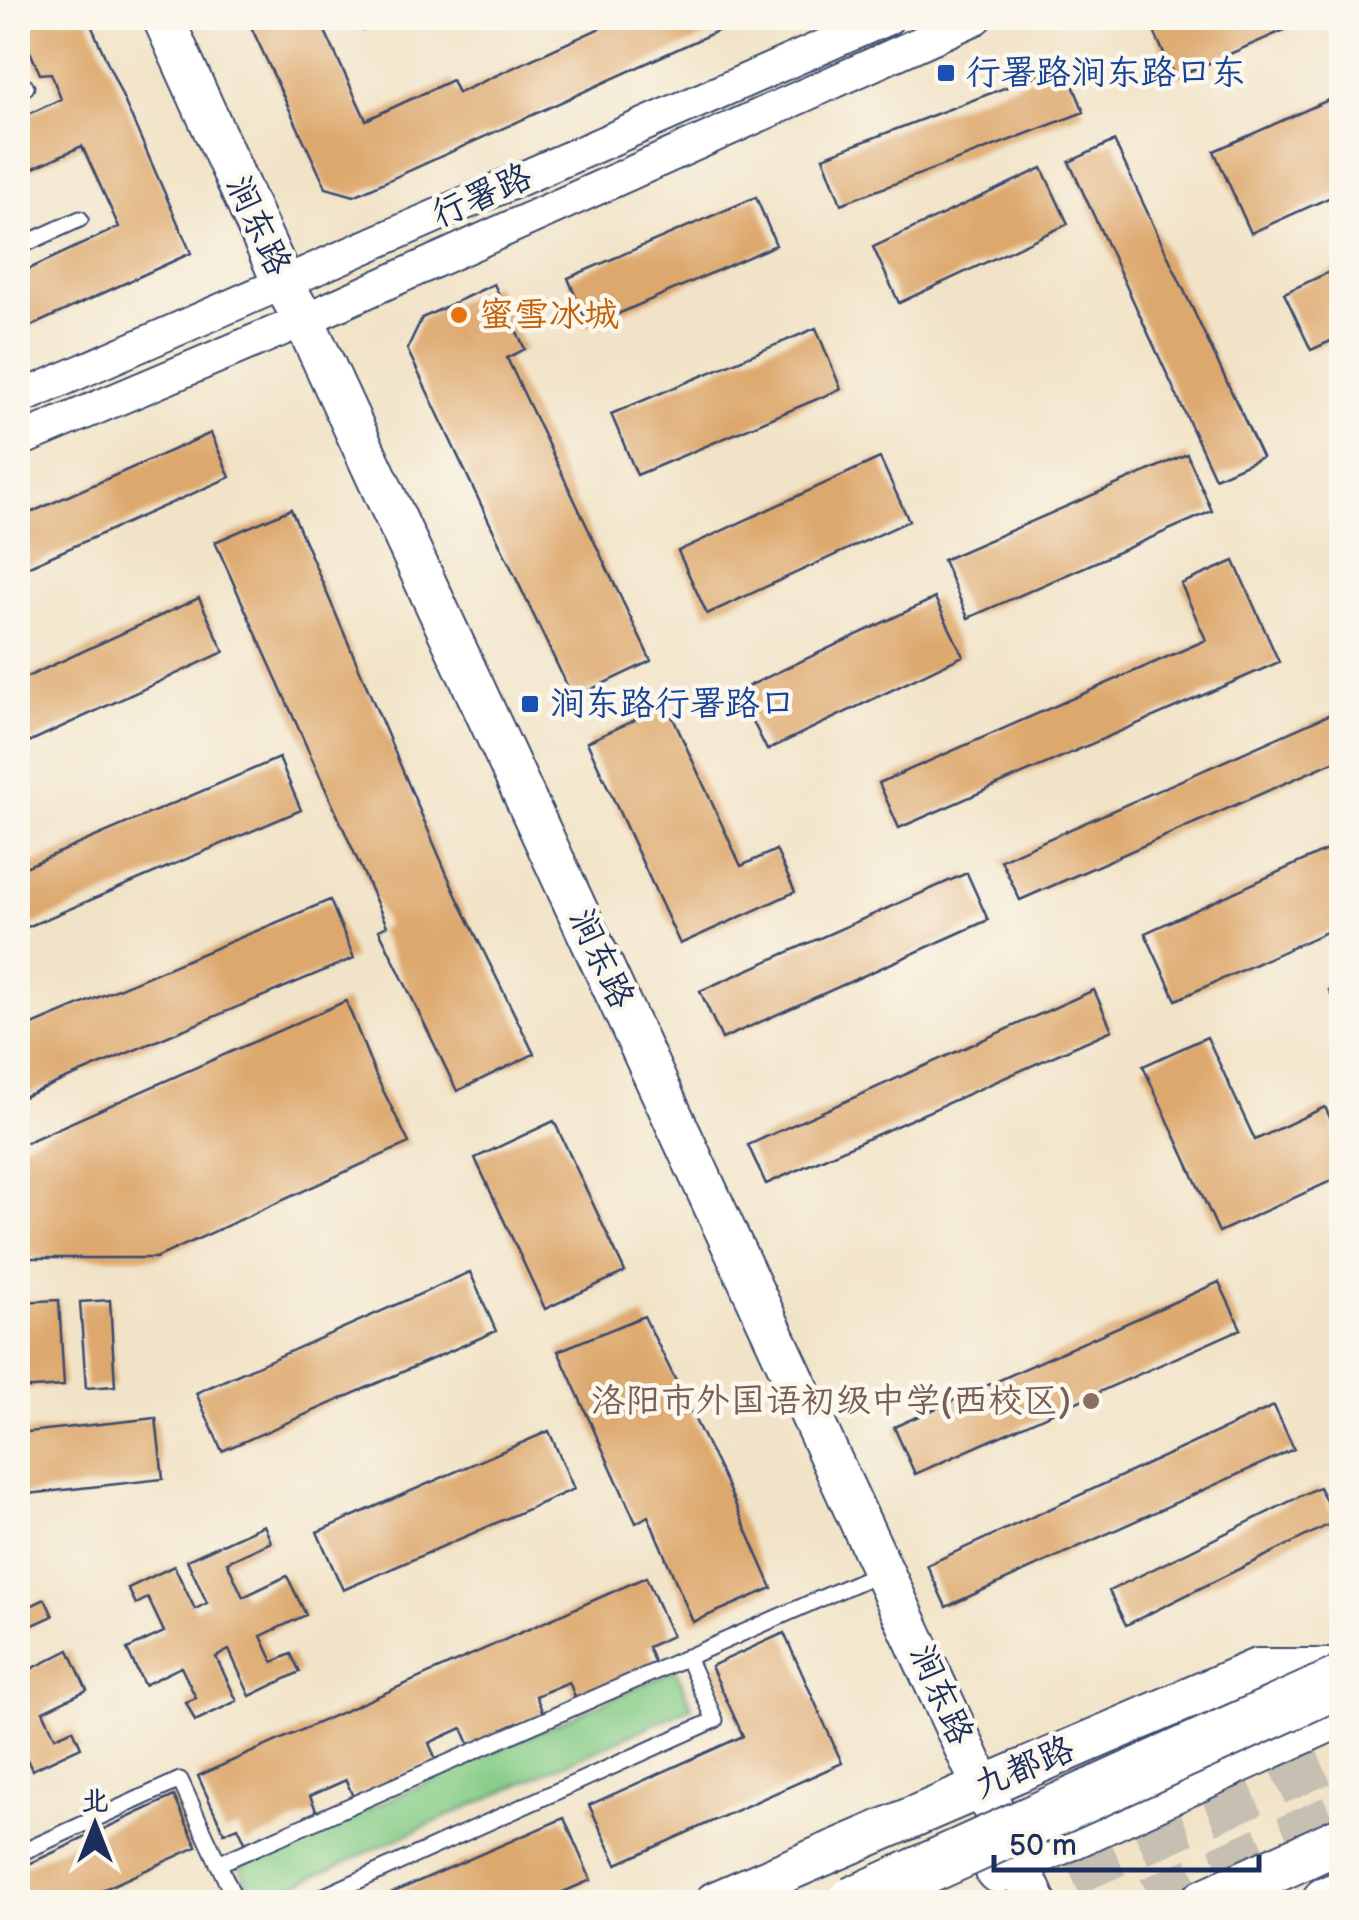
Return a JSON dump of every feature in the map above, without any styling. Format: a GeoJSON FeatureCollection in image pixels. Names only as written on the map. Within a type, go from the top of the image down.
{"type":"FeatureCollection","features":[{"type":"Feature","properties":{"kind":"main road"},"geometry":{"type":"LineString","coordinates":[[853,1902],[1342,1681]]}},
{"type":"Feature","properties":{"kind":"main road"},"geometry":{"type":"LineString","coordinates":[[1010,1878],[1342,1714]]}},
{"type":"Feature","properties":{"kind":"main road"},"geometry":{"type":"LineString","coordinates":[[1204,1902],[1342,1840]]}},
{"type":"Feature","properties":{"kind":"main road"},"geometry":{"type":"LineString","coordinates":[[1327,1902],[1342,1896]]}},
{"type":"Feature","properties":{"kind":"street","name":"涧东路"},"geometry":{"type":"LineString","coordinates":[[140,18],[274,287]]}},
{"type":"Feature","properties":{"kind":"street","name":"涧东路"},"geometry":{"type":"LineString","coordinates":[[163,18],[291,325],[874,1574],[1010,1878],[1036,1902]]}},
{"type":"Feature","properties":{"kind":"street","name":"行署路"},"geometry":{"type":"LineString","coordinates":[[18,399],[274,287],[836,28],[888,18]]}},
{"type":"Feature","properties":{"kind":"street","name":"行署路"},"geometry":{"type":"LineString","coordinates":[[18,441],[291,325],[976,18]]}},
{"type":"Feature","properties":{"kind":"street","name":"九都路"},"geometry":{"type":"LineString","coordinates":[[715,1902],[1257,1669],[1342,1670]]}},
{"type":"Feature","properties":{"kind":"lane"},"geometry":{"type":"LineString","coordinates":[[18,246],[80,219]]}},
{"type":"Feature","properties":{"kind":"lane"},"geometry":{"type":"LineString","coordinates":[[218,1864],[874,1574]]}},
{"type":"Feature","properties":{"kind":"lane"},"geometry":{"type":"LineString","coordinates":[[311,1902],[715,1720],[687,1657]]}},
{"type":"Feature","properties":{"kind":"lane"},"geometry":{"type":"LineString","coordinates":[[18,1854],[180,1780],[236,1902]]}},
{"type":"Feature","properties":{"kind":"green space"},"geometry":{"type":"Polygon","coordinates":[[[676,1670],[692,1707],[256,1902],[240,1867],[676,1670]]]}},
{"type":"Feature","properties":{"kind":"building"},"geometry":{"type":"Polygon","coordinates":[[[31,18],[88,18],[191,253],[18,332],[18,274],[119,227],[82,146],[18,175],[18,119],[61,99],[51,73],[40,74],[20,29],[33,22],[31,18]]]}},
{"type":"Feature","properties":{"kind":"building"},"geometry":{"type":"Polygon","coordinates":[[[247,18],[319,18],[366,120],[452,80],[458,93],[622,18],[746,18],[354,196],[326,188],[247,18]]]}},
{"type":"Feature","properties":{"kind":"building"},"geometry":{"type":"Polygon","coordinates":[[[356,18],[388,18],[363,30],[356,18]]]}},
{"type":"Feature","properties":{"kind":"building"},"geometry":{"type":"Polygon","coordinates":[[[1148,18],[1312,18],[1175,78],[1148,18]]]}},
{"type":"Feature","properties":{"kind":"building"},"geometry":{"type":"Polygon","coordinates":[[[1065,65],[1084,112],[841,204],[823,157],[1065,65]]]}},
{"type":"Feature","properties":{"kind":"building"},"geometry":{"type":"Polygon","coordinates":[[[1342,94],[1342,192],[1251,233],[1214,151],[1342,94]]]}},
{"type":"Feature","properties":{"kind":"building"},"geometry":{"type":"Polygon","coordinates":[[[1114,141],[1262,457],[1215,478],[1069,162],[1114,141]]]}},
{"type":"Feature","properties":{"kind":"building"},"geometry":{"type":"Polygon","coordinates":[[[1042,168],[1068,224],[899,303],[873,247],[1042,168]]]}},
{"type":"Feature","properties":{"kind":"building"},"geometry":{"type":"Polygon","coordinates":[[[756,197],[776,245],[588,327],[568,278],[756,197]]]}},
{"type":"Feature","properties":{"kind":"building"},"geometry":{"type":"Polygon","coordinates":[[[1342,266],[1342,336],[1311,350],[1284,293],[1342,266]]]}},
{"type":"Feature","properties":{"kind":"building"},"geometry":{"type":"Polygon","coordinates":[[[494,284],[525,349],[507,358],[651,661],[573,698],[407,349],[422,318],[494,284]]]}},
{"type":"Feature","properties":{"kind":"building"},"geometry":{"type":"Polygon","coordinates":[[[816,328],[841,389],[637,475],[611,414],[816,328]]]}},
{"type":"Feature","properties":{"kind":"building"},"geometry":{"type":"Polygon","coordinates":[[[211,433],[230,477],[18,571],[18,518],[211,433]]]}},
{"type":"Feature","properties":{"kind":"building"},"geometry":{"type":"Polygon","coordinates":[[[1187,454],[1212,511],[968,618],[943,560],[1187,454]]]}},
{"type":"Feature","properties":{"kind":"building"},"geometry":{"type":"Polygon","coordinates":[[[880,458],[909,521],[707,614],[678,551],[880,458]]]}},
{"type":"Feature","properties":{"kind":"building"},"geometry":{"type":"Polygon","coordinates":[[[291,509],[455,893],[534,1054],[457,1091],[379,930],[387,926],[215,542],[291,509]]]}},
{"type":"Feature","properties":{"kind":"building"},"geometry":{"type":"Polygon","coordinates":[[[1234,561],[1279,662],[899,828],[879,783],[1206,640],[1181,584],[1234,561]]]}},
{"type":"Feature","properties":{"kind":"building"},"geometry":{"type":"Polygon","coordinates":[[[199,598],[224,652],[18,747],[18,681],[199,598]]]}},
{"type":"Feature","properties":{"kind":"building"},"geometry":{"type":"Polygon","coordinates":[[[935,598],[963,656],[767,750],[738,691],[935,598]]]}},
{"type":"Feature","properties":{"kind":"building"},"geometry":{"type":"Polygon","coordinates":[[[667,705],[741,866],[776,850],[795,892],[680,944],[587,742],[667,705]]]}},
{"type":"Feature","properties":{"kind":"building"},"geometry":{"type":"Polygon","coordinates":[[[1342,709],[1342,758],[1020,900],[1001,860],[1342,709]]]}},
{"type":"Feature","properties":{"kind":"building"},"geometry":{"type":"Polygon","coordinates":[[[279,758],[301,810],[18,931],[18,870],[279,758]]]}},
{"type":"Feature","properties":{"kind":"building"},"geometry":{"type":"Polygon","coordinates":[[[1342,843],[1342,925],[1176,1000],[1145,933],[1342,843]]]}},
{"type":"Feature","properties":{"kind":"building"},"geometry":{"type":"Polygon","coordinates":[[[967,873],[988,920],[722,1039],[700,991],[967,873]]]}},
{"type":"Feature","properties":{"kind":"building"},"geometry":{"type":"Polygon","coordinates":[[[330,900],[354,958],[18,1099],[18,1031],[330,900]]]}},
{"type":"Feature","properties":{"kind":"building"},"geometry":{"type":"Polygon","coordinates":[[[1342,985],[1342,1018],[1329,990],[1342,985]]]}},
{"type":"Feature","properties":{"kind":"building"},"geometry":{"type":"Polygon","coordinates":[[[1094,990],[1112,1030],[766,1184],[748,1145],[1094,990]]]}},
{"type":"Feature","properties":{"kind":"building"},"geometry":{"type":"Polygon","coordinates":[[[346,1001],[409,1143],[156,1258],[18,1258],[18,1146],[346,1001]]]}},
{"type":"Feature","properties":{"kind":"building"},"geometry":{"type":"Polygon","coordinates":[[[1207,1037],[1255,1140],[1325,1107],[1342,1143],[1342,1176],[1219,1232],[1143,1066],[1207,1037]]]}},
{"type":"Feature","properties":{"kind":"building"},"geometry":{"type":"Polygon","coordinates":[[[554,1121],[625,1272],[545,1309],[475,1158],[554,1121]]]}},
{"type":"Feature","properties":{"kind":"building"},"geometry":{"type":"Polygon","coordinates":[[[470,1272],[496,1331],[222,1451],[196,1393],[470,1272]]]}},
{"type":"Feature","properties":{"kind":"building"},"geometry":{"type":"Polygon","coordinates":[[[1219,1282],[1241,1329],[915,1474],[894,1427],[1219,1282]]]}},
{"type":"Feature","properties":{"kind":"building"},"geometry":{"type":"Polygon","coordinates":[[[59,1300],[64,1386],[18,1389],[18,1302],[59,1300]]]}},
{"type":"Feature","properties":{"kind":"building"},"geometry":{"type":"Polygon","coordinates":[[[110,1300],[115,1386],[86,1388],[80,1302],[110,1300]]]}},
{"type":"Feature","properties":{"kind":"building"},"geometry":{"type":"Polygon","coordinates":[[[644,1316],[726,1483],[772,1588],[693,1622],[648,1516],[636,1523],[558,1351],[644,1316]]]}},
{"type":"Feature","properties":{"kind":"building"},"geometry":{"type":"Polygon","coordinates":[[[1274,1406],[1294,1449],[946,1607],[927,1565],[1274,1406]]]}},
{"type":"Feature","properties":{"kind":"building"},"geometry":{"type":"Polygon","coordinates":[[[156,1418],[163,1479],[18,1495],[18,1433],[156,1418]]]}},
{"type":"Feature","properties":{"kind":"building"},"geometry":{"type":"Polygon","coordinates":[[[549,1431],[574,1489],[343,1590],[317,1532],[549,1431]]]}},
{"type":"Feature","properties":{"kind":"building"},"geometry":{"type":"Polygon","coordinates":[[[1319,1487],[1336,1521],[1126,1625],[1109,1591],[1319,1487]]]}},
{"type":"Feature","properties":{"kind":"building"},"geometry":{"type":"Polygon","coordinates":[[[264,1525],[271,1542],[227,1562],[243,1597],[287,1576],[306,1615],[261,1636],[273,1662],[291,1654],[300,1672],[250,1696],[229,1650],[216,1657],[237,1701],[195,1721],[186,1702],[196,1698],[181,1667],[144,1685],[127,1649],[164,1632],[148,1598],[136,1604],[128,1588],[174,1566],[195,1609],[207,1603],[187,1560],[264,1525]]]}},
{"type":"Feature","properties":{"kind":"building"},"geometry":{"type":"Polygon","coordinates":[[[646,1577],[672,1636],[648,1647],[655,1664],[576,1699],[569,1682],[536,1696],[543,1713],[470,1746],[462,1728],[429,1743],[436,1760],[353,1797],[346,1780],[310,1796],[317,1812],[246,1844],[238,1827],[224,1833],[198,1776],[646,1577]]]}},
{"type":"Feature","properties":{"kind":"building"},"geometry":{"type":"Polygon","coordinates":[[[45,1599],[53,1616],[18,1632],[18,1612],[45,1599]]]}},
{"type":"Feature","properties":{"kind":"building"},"geometry":{"type":"Polygon","coordinates":[[[784,1633],[842,1763],[617,1864],[589,1805],[743,1736],[711,1666],[784,1633]]]}},
{"type":"Feature","properties":{"kind":"building"},"geometry":{"type":"Polygon","coordinates":[[[69,1650],[87,1690],[43,1711],[55,1737],[73,1729],[81,1747],[32,1770],[18,1740],[18,1657],[25,1672],[69,1650]]]}},
{"type":"Feature","properties":{"kind":"building"},"geometry":{"type":"Polygon","coordinates":[[[174,1796],[197,1847],[76,1902],[18,1902],[18,1869],[174,1796]]]}},
{"type":"Feature","properties":{"kind":"building"},"geometry":{"type":"Polygon","coordinates":[[[564,1818],[591,1880],[540,1902],[371,1902],[564,1818]]]}},
{"type":"Feature","properties":{"kind":"tunnel"},"geometry":{"type":"LineString","coordinates":[[1001,1902],[1342,1751]]}},
{"type":"Feature","properties":{"kind":"tunnel"},"geometry":{"type":"LineString","coordinates":[[1151,1902],[1342,1816]]}},
{"type":"Feature","properties":{"kind":"place","name":"行署路涧东路口东"},"geometry":{"type":"Point","coordinates":[946,73]}},
{"type":"Feature","properties":{"kind":"place","name":"蜜雪冰城"},"geometry":{"type":"Point","coordinates":[459,315]}},
{"type":"Feature","properties":{"kind":"place","name":"涧东路行署路口"},"geometry":{"type":"Point","coordinates":[530,704]}},
{"type":"Feature","properties":{"kind":"place","name":"洛阳市外国语初级中学(西校区)"},"geometry":{"type":"Point","coordinates":[1091,1401]}}]}
